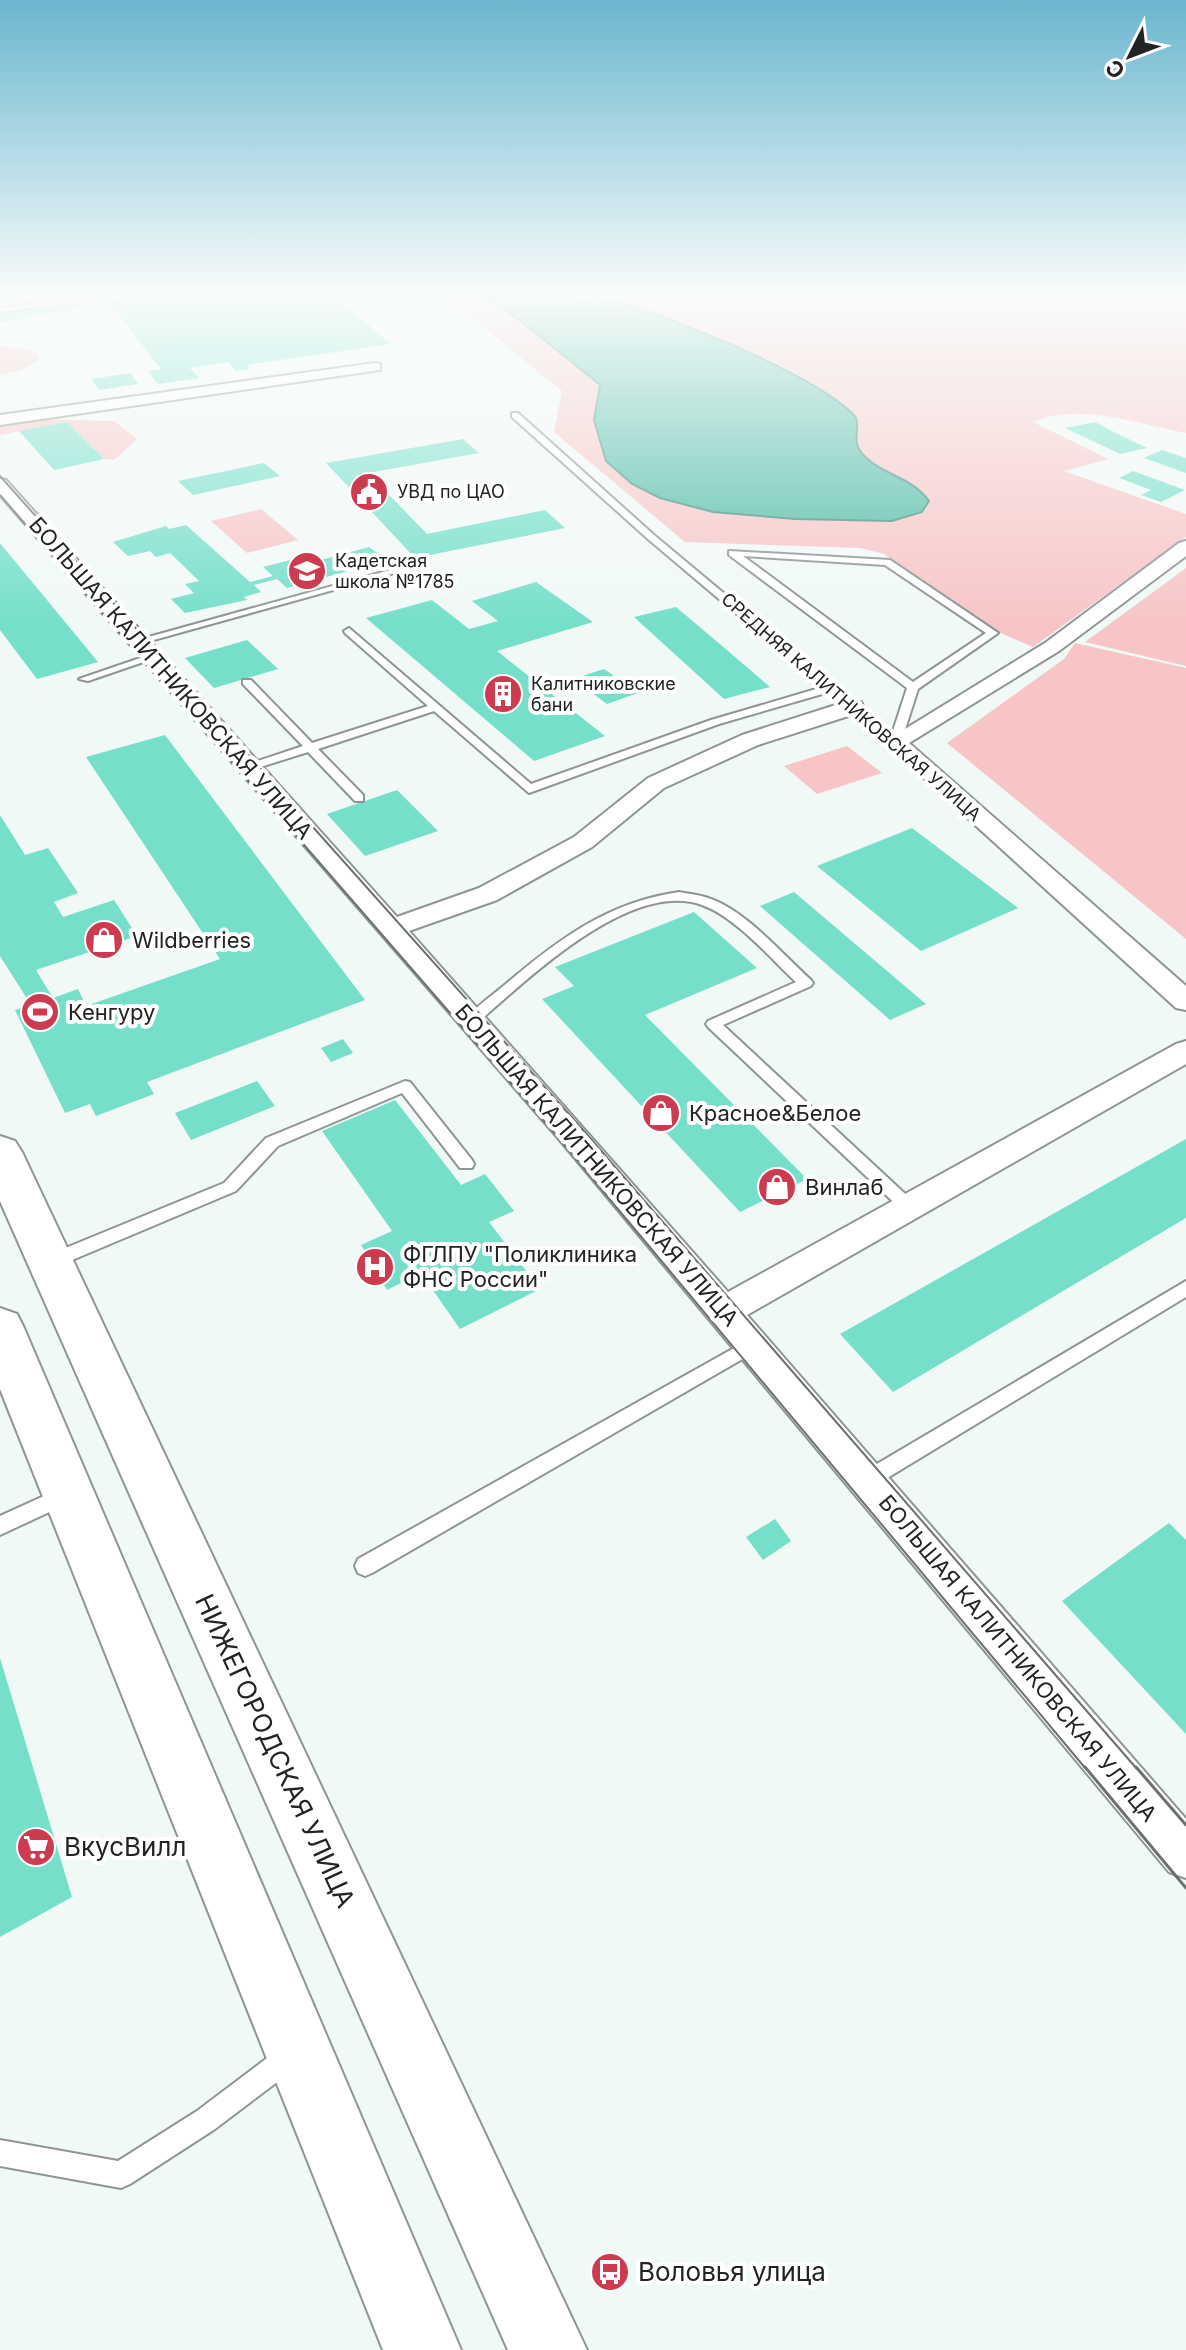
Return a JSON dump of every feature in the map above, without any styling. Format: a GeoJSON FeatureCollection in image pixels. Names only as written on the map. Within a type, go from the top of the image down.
{"type":"FeatureCollection","features":[{"type":"Feature","properties":{"kind":"main road","name":"НИЖЕГОРОДСКАЯ УЛИЦА"},"geometry":{"type":"LineString","coordinates":[[0,1152],[548,2350]]}},
{"type":"Feature","properties":{"kind":"main road"},"geometry":{"type":"LineString","coordinates":[[0,1328],[422,2350]]}},
{"type":"Feature","properties":{"kind":"street"},"geometry":{"type":"LineString","coordinates":[[0,420],[101,406]]}},
{"type":"Feature","properties":{"kind":"street","name":"БОЛЬШАЯ КАЛИТНИКОВСКАЯ УЛИЦА"},"geometry":{"type":"LineString","coordinates":[[0,484],[472,1020],[1186,1855]]}},
{"type":"Feature","properties":{"kind":"street"},"geometry":{"type":"LineString","coordinates":[[895,742],[1052,647],[1186,547]]}},
{"type":"Feature","properties":{"kind":"street"},"geometry":{"type":"LineString","coordinates":[[392,928],[502,886],[583,842],[666,778],[750,740],[853,707]]}},
{"type":"Feature","properties":{"kind":"street","name":"СРЕДНЯЯ КАЛИТНИКОВСКАЯ УЛИЦА"},"geometry":{"type":"LineString","coordinates":[[895,742],[1186,1001]]}},
{"type":"Feature","properties":{"kind":"street"},"geometry":{"type":"LineString","coordinates":[[722,1310],[753,1297],[1186,1051]]}},
{"type":"Feature","properties":{"kind":"lane","name":"СРЕДНЯЯ КАЛИТНИКОВСКАЯ УЛИЦА"},"geometry":{"type":"LineString","coordinates":[[515,415],[651,537],[895,742]]}},
{"type":"Feature","properties":{"kind":"lane"},"geometry":{"type":"LineString","coordinates":[[895,742],[913,687],[993,633],[887,562],[732,553],[913,687]]}},
{"type":"Feature","properties":{"kind":"lane"},"geometry":{"type":"LineString","coordinates":[[84,679],[146,649],[404,569]]}},
{"type":"Feature","properties":{"kind":"lane"},"geometry":{"type":"LineString","coordinates":[[349,631],[529,789],[715,722],[833,688]]}},
{"type":"Feature","properties":{"kind":"lane"},"geometry":{"type":"LineString","coordinates":[[247,682],[359,798]]}},
{"type":"Feature","properties":{"kind":"lane"},"geometry":{"type":"LineString","coordinates":[[250,767],[436,707]]}},
{"type":"Feature","properties":{"kind":"lane"},"geometry":{"type":"LineString","coordinates":[[472,1020],[564,943],[610,916],[660,896],[679,893],[704,901],[723,911],[806,983],[713,1024],[910,1208]]}},
{"type":"Feature","properties":{"kind":"lane"},"geometry":{"type":"LineString","coordinates":[[51,1261],[230,1187],[272,1142],[405,1086],[466,1164]]}},
{"type":"Feature","properties":{"kind":"lane"},"geometry":{"type":"LineString","coordinates":[[867,1480],[1186,1288]]}},
{"type":"Feature","properties":{"kind":"lane"},"geometry":{"type":"LineString","coordinates":[[365,1566],[752,1345]]}},
{"type":"Feature","properties":{"kind":"lane"},"geometry":{"type":"LineString","coordinates":[[0,1526],[67,1494]]}},
{"type":"Feature","properties":{"kind":"lane"},"geometry":{"type":"LineString","coordinates":[[0,2153],[121,2175],[206,2120],[298,2051]]}},
{"type":"Feature","properties":{"kind":"shaded area"},"geometry":{"type":"Polygon","coordinates":[[[559,406],[1186,406],[1186,433],[1089,414],[1051,416],[1033,422],[1108,459],[1064,471],[1186,514],[1186,537],[1033,647],[991,629],[884,554],[860,548],[685,542],[554,432],[559,406]]]}},
{"type":"Feature","properties":{"kind":"shaded area"},"geometry":{"type":"Polygon","coordinates":[[[596,406],[843,406],[855,417],[858,447],[868,460],[914,486],[929,501],[922,512],[892,521],[795,519],[713,512],[660,498],[632,484],[606,461],[594,420],[596,406]]]}},
{"type":"Feature","properties":{"kind":"shaded area"},"geometry":{"type":"Polygon","coordinates":[[[28,419],[114,421],[137,439],[114,460],[104,459],[67,422],[0,435],[0,425],[28,419]]]}},
{"type":"Feature","properties":{"kind":"shaded area"},"geometry":{"type":"Polygon","coordinates":[[[261,509],[298,540],[247,553],[211,521],[261,509]]]}},
{"type":"Feature","properties":{"kind":"shaded area"},"geometry":{"type":"Polygon","coordinates":[[[1186,568],[1186,666],[1085,642],[1186,568]]]}},
{"type":"Feature","properties":{"kind":"shaded area"},"geometry":{"type":"Polygon","coordinates":[[[1075,643],[1186,668],[1186,939],[947,743],[1064,659],[1075,643]]]}},
{"type":"Feature","properties":{"kind":"shaded area"},"geometry":{"type":"Polygon","coordinates":[[[847,746],[882,773],[817,794],[784,766],[847,746]]]}},
{"type":"Feature","properties":{"kind":"building"},"geometry":{"type":"Polygon","coordinates":[[[67,422],[104,459],[54,470],[19,431],[67,422]]]}},
{"type":"Feature","properties":{"kind":"building"},"geometry":{"type":"Polygon","coordinates":[[[1095,422],[1147,448],[1120,454],[1065,428],[1095,422]]]}},
{"type":"Feature","properties":{"kind":"building","name":"УВД по ЦАО"},"geometry":{"type":"Polygon","coordinates":[[[463,439],[479,453],[368,473],[427,534],[545,510],[565,528],[415,558],[326,463],[463,439]]]}},
{"type":"Feature","properties":{"kind":"building"},"geometry":{"type":"Polygon","coordinates":[[[1162,450],[1186,458],[1186,473],[1144,458],[1162,450]]]}},
{"type":"Feature","properties":{"kind":"building"},"geometry":{"type":"Polygon","coordinates":[[[264,463],[280,476],[193,495],[178,481],[264,463]]]}},
{"type":"Feature","properties":{"kind":"building"},"geometry":{"type":"Polygon","coordinates":[[[1133,471],[1185,490],[1161,502],[1141,495],[1151,490],[1119,478],[1133,471]]]}},
{"type":"Feature","properties":{"kind":"building","name":"Кадетская школа №1785"},"geometry":{"type":"Polygon","coordinates":[[[186,525],[250,582],[273,576],[263,567],[302,557],[310,563],[369,547],[387,560],[287,588],[277,579],[254,585],[261,592],[244,597],[247,600],[185,613],[171,599],[194,593],[185,584],[199,581],[170,553],[156,557],[150,551],[128,556],[113,542],[166,526],[169,529],[186,525]]]}},
{"type":"Feature","properties":{"kind":"building"},"geometry":{"type":"Polygon","coordinates":[[[0,543],[98,662],[37,679],[0,630],[0,543]]]}},
{"type":"Feature","properties":{"kind":"building","name":"Калитниковские бани"},"geometry":{"type":"Polygon","coordinates":[[[536,582],[593,622],[497,651],[605,736],[534,761],[366,618],[432,600],[469,629],[498,621],[472,601],[536,582]]]}},
{"type":"Feature","properties":{"kind":"building"},"geometry":{"type":"Polygon","coordinates":[[[676,607],[770,687],[724,699],[634,617],[676,607]]]}},
{"type":"Feature","properties":{"kind":"building"},"geometry":{"type":"Polygon","coordinates":[[[247,640],[278,669],[214,688],[185,658],[247,640]]]}},
{"type":"Feature","properties":{"kind":"building"},"geometry":{"type":"Polygon","coordinates":[[[604,669],[638,693],[607,704],[573,679],[604,669]]]}},
{"type":"Feature","properties":{"kind":"building"},"geometry":{"type":"Polygon","coordinates":[[[165,735],[365,1000],[147,1082],[154,1094],[96,1116],[90,1104],[65,1113],[15,1010],[31,1005],[0,956],[0,815],[25,855],[48,848],[78,893],[54,902],[63,917],[114,900],[137,936],[36,970],[53,998],[78,989],[86,1006],[220,959],[86,757],[165,735]]]}},
{"type":"Feature","properties":{"kind":"building"},"geometry":{"type":"Polygon","coordinates":[[[397,790],[438,831],[365,856],[327,814],[397,790]]]}},
{"type":"Feature","properties":{"kind":"building"},"geometry":{"type":"Polygon","coordinates":[[[912,828],[1018,908],[921,951],[817,866],[912,828]]]}},
{"type":"Feature","properties":{"kind":"building"},"geometry":{"type":"Polygon","coordinates":[[[794,892],[926,1004],[890,1020],[760,906],[794,892]]]}},
{"type":"Feature","properties":{"kind":"building"},"geometry":{"type":"Polygon","coordinates":[[[694,912],[757,968],[645,1015],[807,1179],[740,1212],[542,999],[574,986],[555,967],[694,912]]]}},
{"type":"Feature","properties":{"kind":"building"},"geometry":{"type":"Polygon","coordinates":[[[343,1039],[353,1053],[331,1062],[321,1048],[343,1039]]]}},
{"type":"Feature","properties":{"kind":"building"},"geometry":{"type":"Polygon","coordinates":[[[257,1081],[275,1106],[191,1140],[175,1113],[257,1081]]]}},
{"type":"Feature","properties":{"kind":"building"},"geometry":{"type":"Polygon","coordinates":[[[395,1100],[461,1185],[485,1174],[514,1211],[489,1222],[540,1289],[460,1329],[421,1273],[387,1290],[377,1274],[380,1272],[361,1245],[392,1231],[322,1131],[395,1100]]]}},
{"type":"Feature","properties":{"kind":"building"},"geometry":{"type":"Polygon","coordinates":[[[1186,1139],[1186,1218],[893,1392],[840,1334],[1186,1139]]]}},
{"type":"Feature","properties":{"kind":"building"},"geometry":{"type":"Polygon","coordinates":[[[775,1519],[791,1541],[763,1560],[746,1537],[775,1519]]]}},
{"type":"Feature","properties":{"kind":"building"},"geometry":{"type":"Polygon","coordinates":[[[1169,1523],[1186,1540],[1186,1734],[1062,1601],[1169,1523]]]}},
{"type":"Feature","properties":{"kind":"building"},"geometry":{"type":"Polygon","coordinates":[[[0,1658],[72,1897],[0,1937],[0,1658]]]}},
{"type":"Feature","properties":{"kind":"tram line"},"geometry":{"type":"LineString","coordinates":[[0,476],[584,1131],[1137,1769]]}},
{"type":"Feature","properties":{"kind":"tram line"},"geometry":{"type":"LineString","coordinates":[[0,495],[557,1136],[1086,1769]]}},
{"type":"Feature","properties":{"kind":"tram line"},"geometry":{"type":"LineString","coordinates":[[1085,1767],[1186,1888]]}},
{"type":"Feature","properties":{"kind":"tram line"},"geometry":{"type":"LineString","coordinates":[[1136,1767],[1186,1825]]}},
{"type":"Feature","properties":{"kind":"place","name":"УВД по ЦАО"},"geometry":{"type":"Point","coordinates":[369,492]}},
{"type":"Feature","properties":{"kind":"place","name":"Кадетская школа №1785"},"geometry":{"type":"Point","coordinates":[307,571]}},
{"type":"Feature","properties":{"kind":"place","name":"Калитниковские бани"},"geometry":{"type":"Point","coordinates":[503,694]}},
{"type":"Feature","properties":{"kind":"place","name":"Wildberries"},"geometry":{"type":"Point","coordinates":[104,940]}},
{"type":"Feature","properties":{"kind":"place","name":"Кенгуру"},"geometry":{"type":"Point","coordinates":[40,1012]}},
{"type":"Feature","properties":{"kind":"place","name":"Красное&Белое"},"geometry":{"type":"Point","coordinates":[661,1113]}},
{"type":"Feature","properties":{"kind":"place","name":"Винлаб"},"geometry":{"type":"Point","coordinates":[777,1187]}},
{"type":"Feature","properties":{"kind":"place","name":"ФГЛПУ \"Поликлиника ФНС России\""},"geometry":{"type":"Point","coordinates":[375,1267]}},
{"type":"Feature","properties":{"kind":"place","name":"ВкусВилл"},"geometry":{"type":"Point","coordinates":[36,1847]}},
{"type":"Feature","properties":{"kind":"place","name":"Воловья улица"},"geometry":{"type":"Point","coordinates":[610,2272]}}]}
